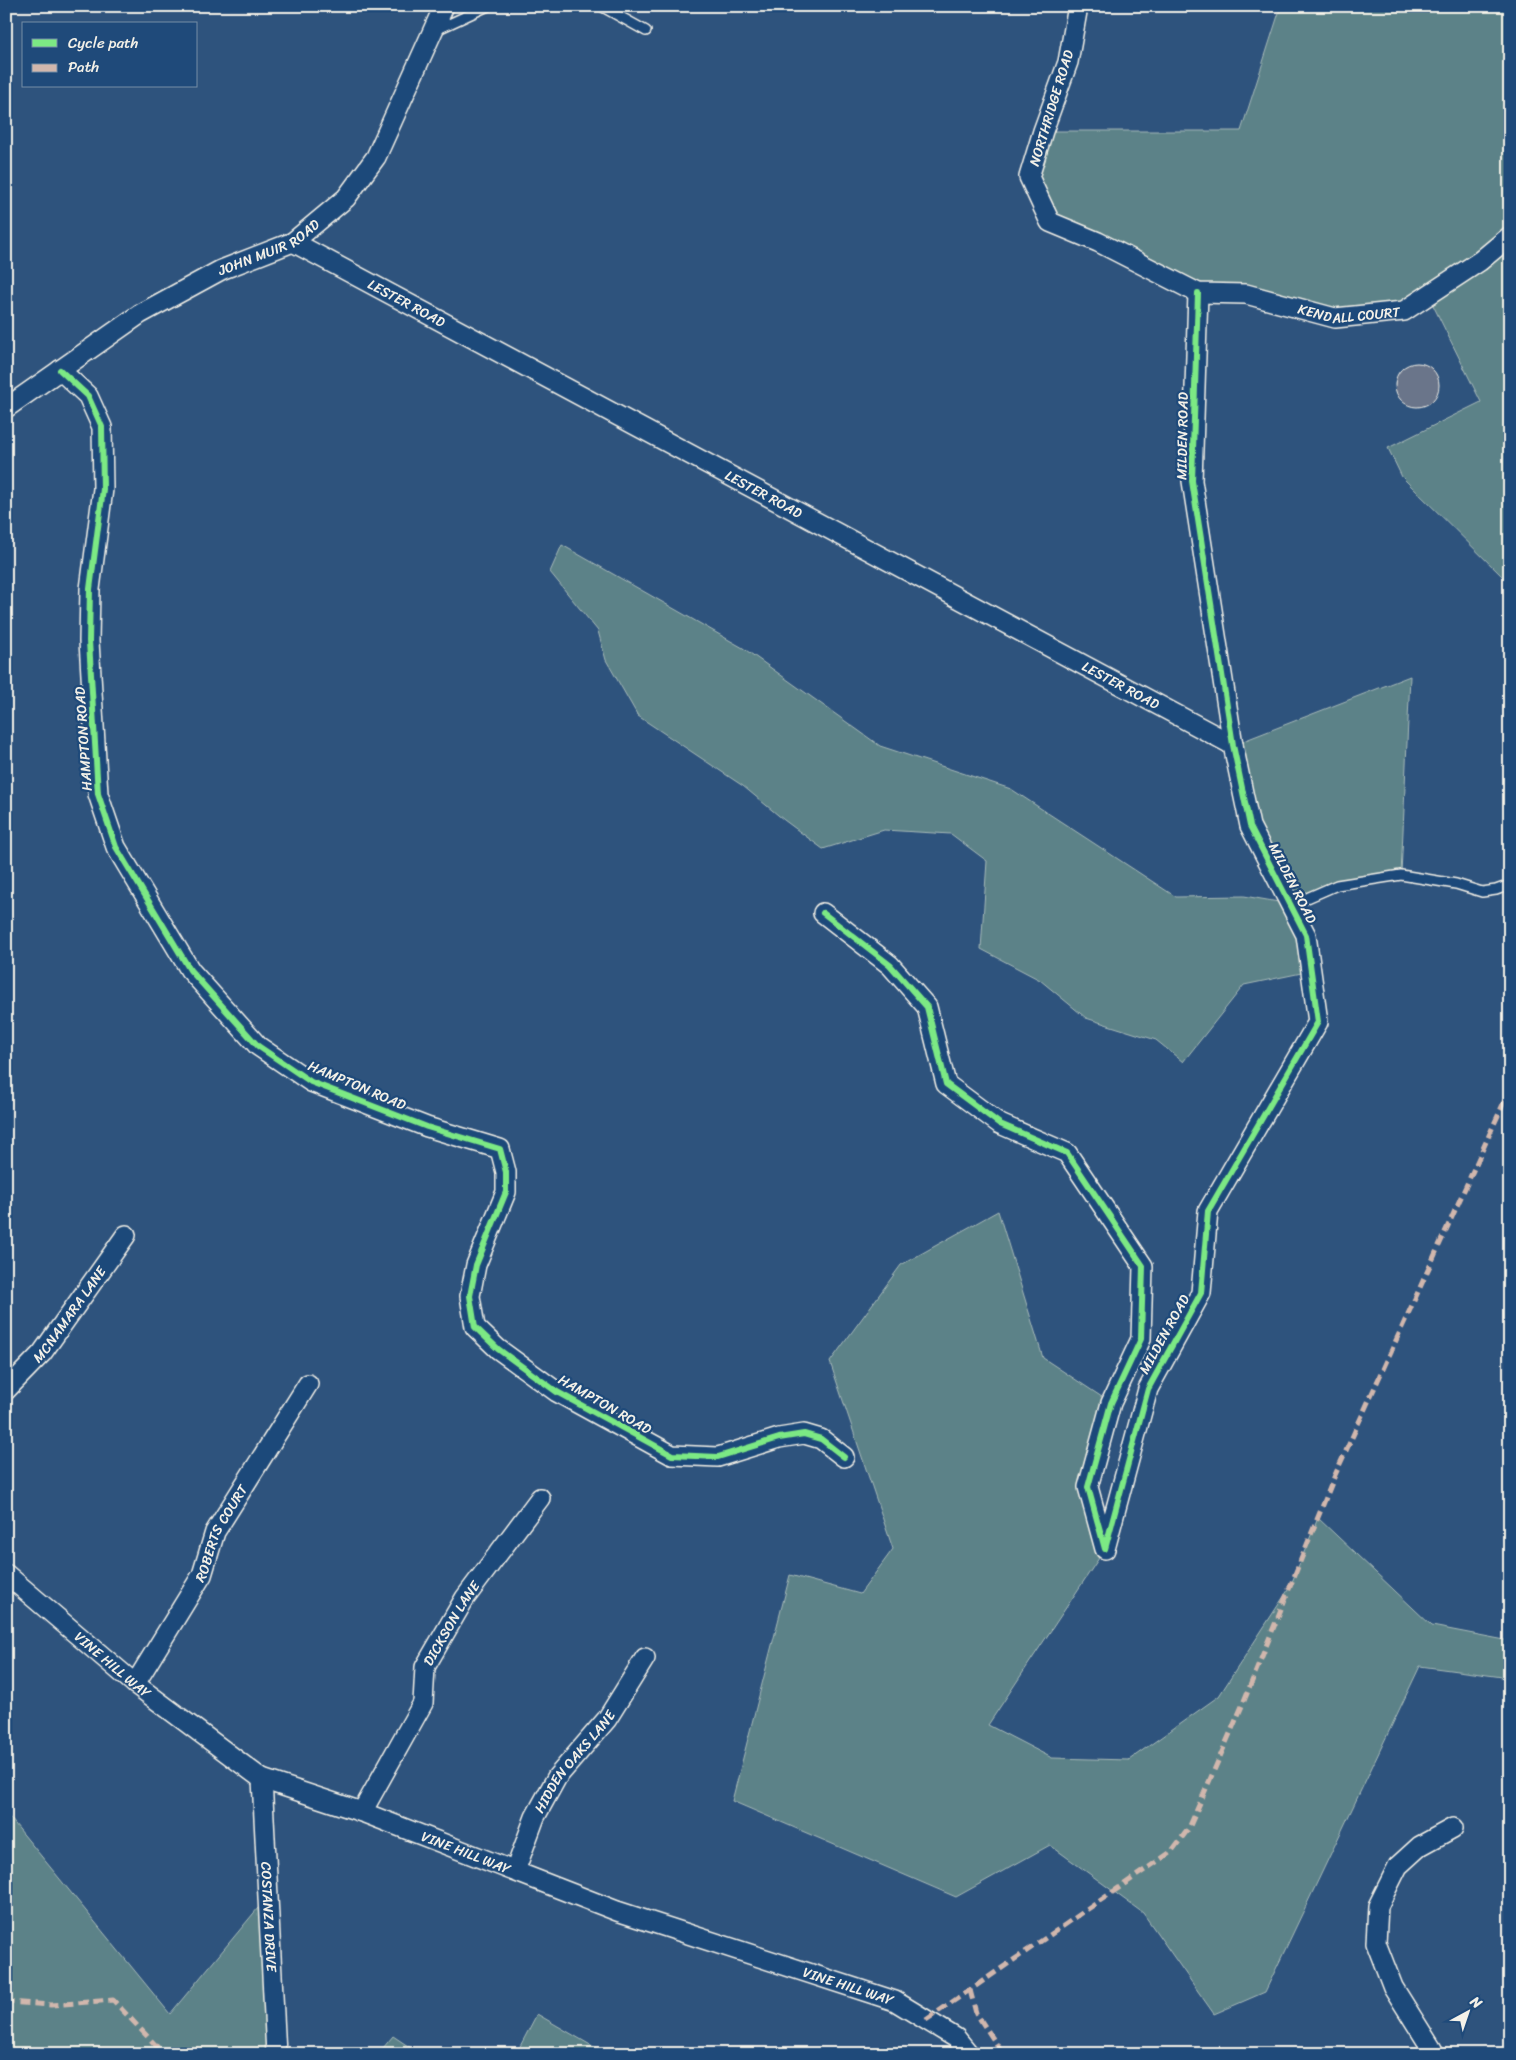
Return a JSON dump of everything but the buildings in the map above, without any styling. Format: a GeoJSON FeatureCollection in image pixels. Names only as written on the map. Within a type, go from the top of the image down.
{"type":"FeatureCollection","features":[{"type":"Feature","properties":{"kind":"street","name":"JOHN MUIR ROAD"},"geometry":{"type":"LineString","coordinates":[[6,408],[140,314],[221,270],[293,242],[346,198],[376,157],[444,6]]}},
{"type":"Feature","properties":{"kind":"street","name":"NORTHRIDGE ROAD"},"geometry":{"type":"LineString","coordinates":[[1078,6],[1068,62],[1042,131],[1030,177],[1050,222],[1098,242],[1198,293]]}},
{"type":"Feature","properties":{"kind":"street","name":"KENDALL COURT"},"geometry":{"type":"LineString","coordinates":[[1198,293],[1246,294],[1335,318],[1404,311],[1480,260],[1510,236]]}},
{"type":"Feature","properties":{"kind":"street","name":"LESTER ROAD"},"geometry":{"type":"LineString","coordinates":[[293,242],[1233,745]]}},
{"type":"Feature","properties":{"kind":"street","name":"MILDEN ROAD"},"geometry":{"type":"LineString","coordinates":[[823,913],[890,965],[927,1007],[946,1084],[1000,1124],[1067,1153],[1144,1266],[1141,1339],[1111,1403],[1088,1487],[1105,1549],[1148,1389],[1201,1293],[1208,1211],[1318,1022],[1306,935],[1250,826],[1233,745],[1192,481],[1198,293]]}},
{"type":"Feature","properties":{"kind":"street","name":"HAMPTON ROAD"},"geometry":{"type":"LineString","coordinates":[[60,370],[88,396],[102,426],[102,489],[90,589],[90,640],[98,794],[116,848],[190,970],[258,1046],[311,1082],[427,1127],[500,1149],[506,1172],[506,1192],[476,1265],[470,1296],[475,1326],[498,1349],[549,1387],[672,1455],[718,1457],[779,1438],[804,1434],[821,1439],[844,1457]]}},
{"type":"Feature","properties":{"kind":"street","name":"MCNAMARA LANE"},"geometry":{"type":"LineString","coordinates":[[6,1390],[42,1353],[126,1234]]}},
{"type":"Feature","properties":{"kind":"street","name":"ROBERTS COURT"},"geometry":{"type":"LineString","coordinates":[[135,1684],[202,1574],[215,1532],[308,1384]]}},
{"type":"Feature","properties":{"kind":"street","name":"DICKSON LANE"},"geometry":{"type":"LineString","coordinates":[[362,1812],[423,1703],[425,1667],[465,1598],[540,1498]]}},
{"type":"Feature","properties":{"kind":"street","name":"VINE HILL WAY"},"geometry":{"type":"LineString","coordinates":[[6,1574],[135,1684],[262,1779],[362,1812],[617,1911],[894,2001],[956,2038],[969,2054]]}},
{"type":"Feature","properties":{"kind":"street","name":"HIDDEN OAKS LANE"},"geometry":{"type":"LineString","coordinates":[[515,1871],[535,1817],[557,1777],[607,1720],[645,1658]]}},
{"type":"Feature","properties":{"kind":"street","name":"COSTANZA DRIVE"},"geometry":{"type":"LineString","coordinates":[[262,1779],[276,2054]]}},
{"type":"Feature","properties":{"kind":"street"},"geometry":{"type":"LineString","coordinates":[[1435,2054],[1393,1987],[1376,1943],[1378,1906],[1398,1866],[1420,1846],[1453,1828]]}},
{"type":"Feature","properties":{"kind":"lane"},"geometry":{"type":"LineString","coordinates":[[433,31],[488,6]]}},
{"type":"Feature","properties":{"kind":"lane"},"geometry":{"type":"LineString","coordinates":[[601,6],[646,31]]}},
{"type":"Feature","properties":{"kind":"lane"},"geometry":{"type":"LineString","coordinates":[[1291,905],[1337,884],[1401,875],[1456,884],[1482,892],[1510,885]]}},
{"type":"Feature","properties":{"kind":"green space"},"geometry":{"type":"Polygon","coordinates":[[[1281,6],[1510,6],[1510,201],[1505,241],[1510,245],[1510,584],[1402,477],[1388,448],[1481,402],[1428,295],[1404,311],[1335,318],[1198,293],[1050,222],[1029,177],[1043,131],[1241,131],[1281,6]]]}},
{"type":"Feature","properties":{"kind":"green space"},"geometry":{"type":"Polygon","coordinates":[[[562,545],[743,648],[880,746],[1011,789],[1176,897],[1244,896],[1290,904],[1250,826],[1233,745],[1410,676],[1401,875],[1337,885],[1291,905],[1311,971],[1244,985],[1183,1062],[1156,1040],[1086,1018],[1040,980],[981,949],[987,861],[951,834],[884,830],[823,849],[743,786],[638,716],[606,660],[598,631],[550,572],[562,545]]]}},
{"type":"Feature","properties":{"kind":"green space"},"geometry":{"type":"Polygon","coordinates":[[[998,1211],[1043,1358],[1111,1403],[1088,1487],[1105,1549],[988,1725],[1052,1758],[1129,1760],[1219,1696],[1290,1587],[1318,1518],[1432,1626],[1510,1641],[1510,1678],[1420,1666],[1265,1992],[1214,2014],[1143,1913],[1050,1845],[956,1897],[732,1801],[790,1575],[860,1594],[893,1549],[830,1362],[901,1265],[998,1211]]]}},
{"type":"Feature","properties":{"kind":"green space"},"geometry":{"type":"Polygon","coordinates":[[[6,1813],[170,2014],[268,1896],[276,2054],[6,2054],[6,1813]]]}},
{"type":"Feature","properties":{"kind":"green space"},"geometry":{"type":"Polygon","coordinates":[[[537,2014],[606,2054],[516,2054],[537,2014]]]}},
{"type":"Feature","properties":{"kind":"green space"},"geometry":{"type":"Polygon","coordinates":[[[393,2036],[420,2054],[378,2054],[393,2036]]]}},
{"type":"Feature","properties":{"kind":"marked path"},"geometry":{"type":"LineString","coordinates":[[926,2020],[1171,1852],[1189,1828],[1242,1706],[1335,1475],[1510,1089]]}},
{"type":"Feature","properties":{"kind":"marked path"},"geometry":{"type":"LineString","coordinates":[[6,1902],[8,1906],[6,1911]]}},
{"type":"Feature","properties":{"kind":"marked path"},"geometry":{"type":"LineString","coordinates":[[970,1990],[976,2013],[1003,2054]]}},
{"type":"Feature","properties":{"kind":"marked path"},"geometry":{"type":"LineString","coordinates":[[6,1998],[8,2002],[51,2005],[113,2000],[164,2054]]}},
{"type":"Feature","properties":{"kind":"cycle path"},"geometry":{"type":"LineString","coordinates":[[823,913],[890,965],[927,1007],[946,1084],[1000,1124],[1067,1153],[1143,1266],[1141,1339],[1111,1403],[1088,1487],[1105,1549],[1148,1389],[1201,1293],[1208,1211],[1318,1022],[1306,935],[1250,826],[1233,745],[1192,481],[1198,293]]}},
{"type":"Feature","properties":{"kind":"cycle path"},"geometry":{"type":"LineString","coordinates":[[60,370],[88,396],[102,427],[103,489],[90,589],[89,641],[98,794],[116,847],[190,970],[258,1046],[311,1082],[427,1127],[500,1149],[506,1172],[506,1192],[476,1265],[470,1296],[475,1327],[498,1349],[557,1392],[672,1455],[718,1457],[779,1438],[804,1434],[821,1439],[844,1457]]}}]}
